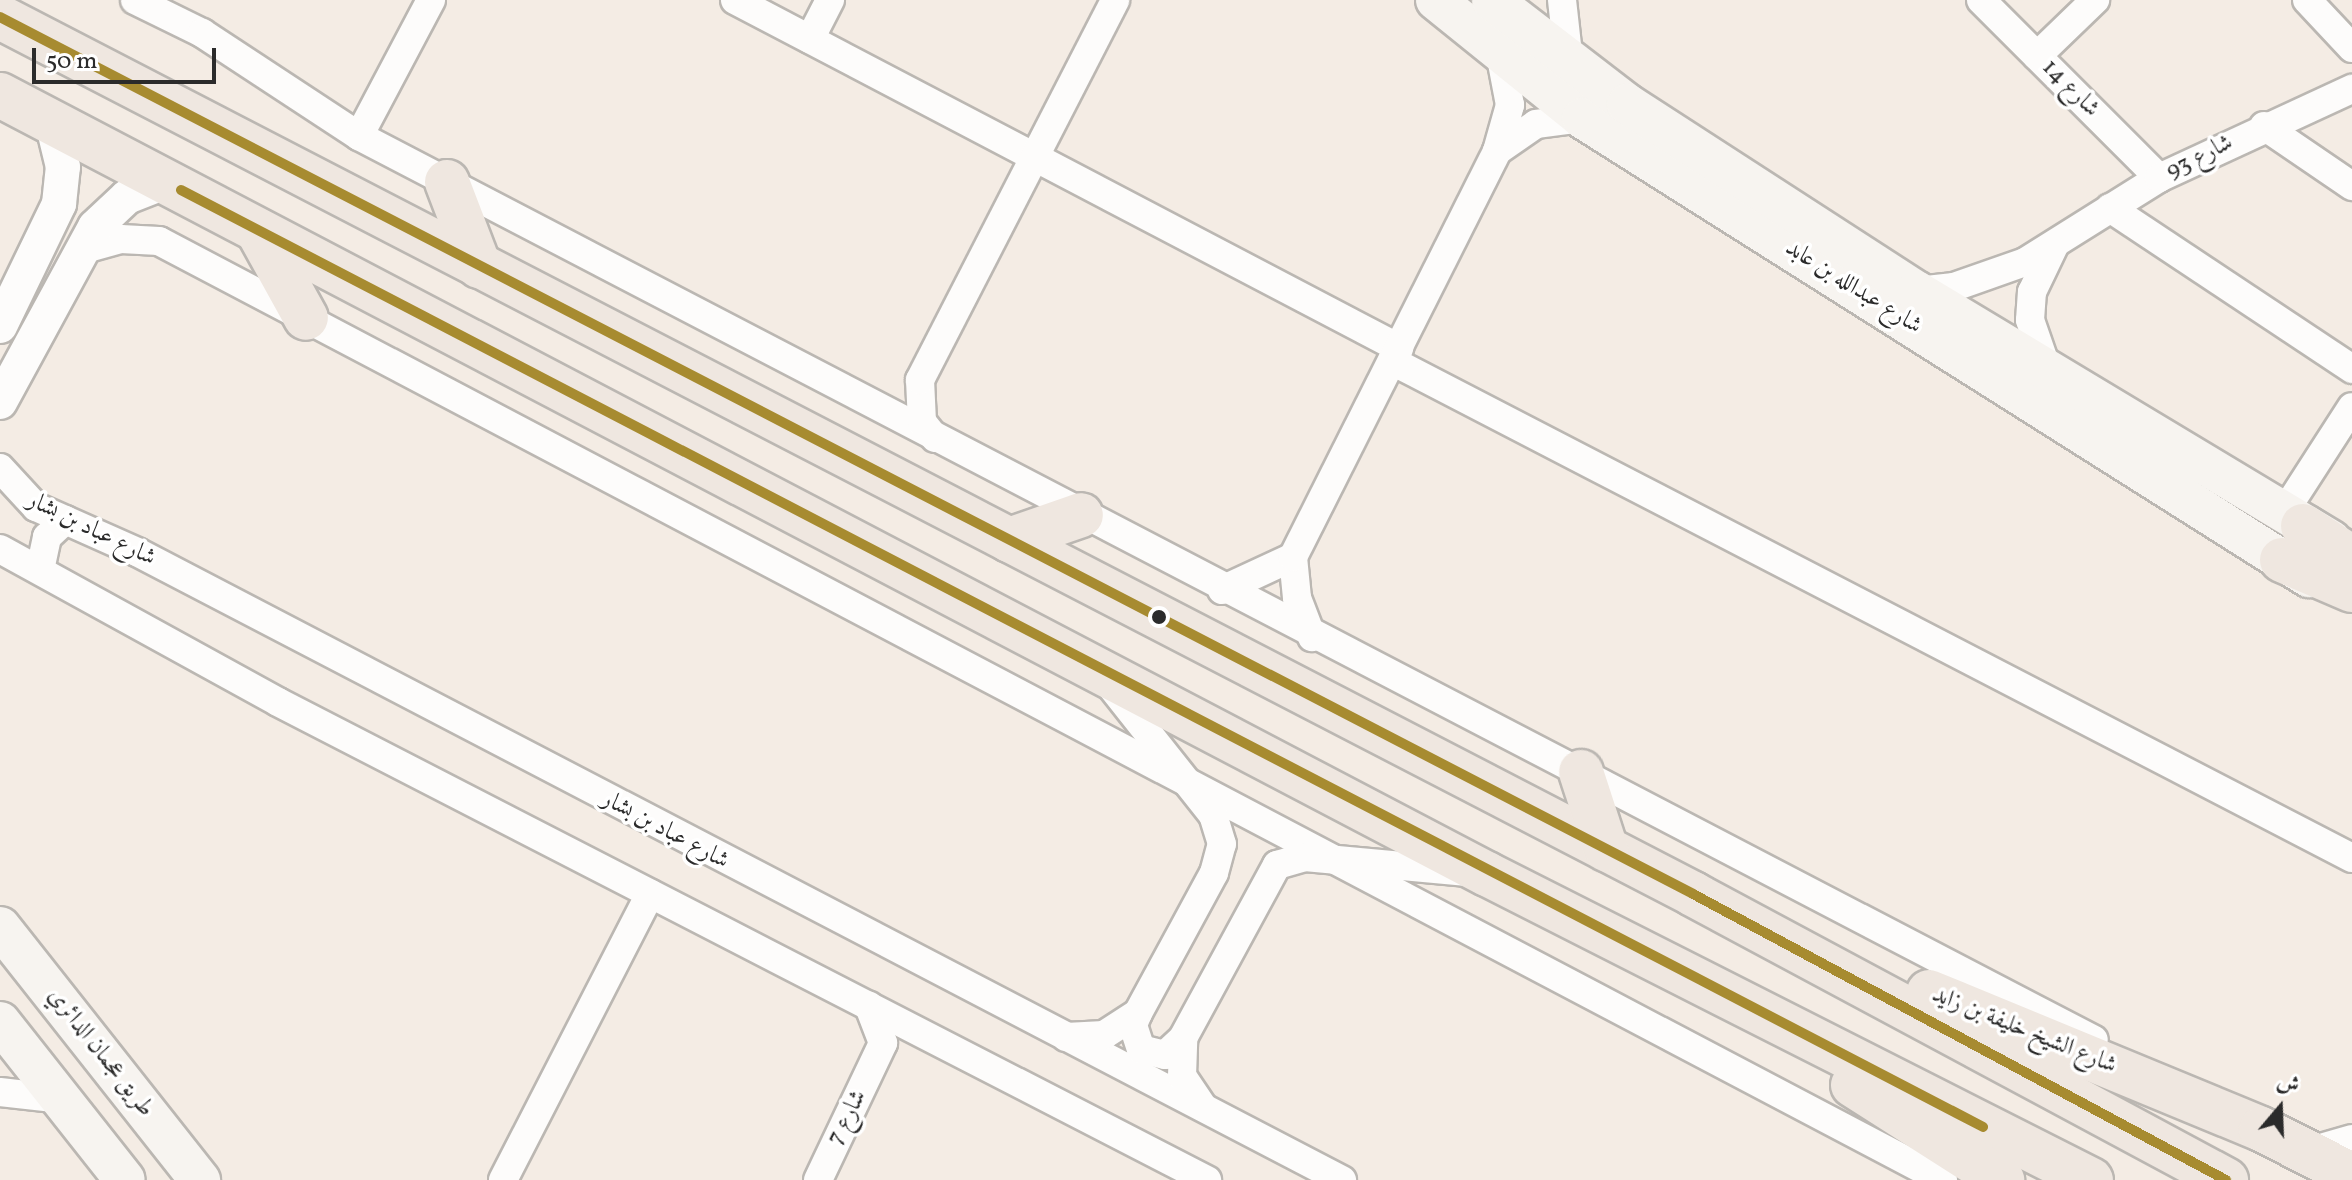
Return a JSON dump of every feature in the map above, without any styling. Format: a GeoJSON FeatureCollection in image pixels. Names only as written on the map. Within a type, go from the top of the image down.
{"type":"FeatureCollection","features":[{"type":"Feature","properties":{"kind":"main road","name":"شارع عبدالله بن عابد"},"geometry":{"type":"LineString","coordinates":[[1436,0],[1501,58],[1582,118],[2289,533],[2352,558]]}},
{"type":"Feature","properties":{"kind":"main road","name":"شارع عبدالله بن عابد"},"geometry":{"type":"LineString","coordinates":[[1492,0],[1569,63],[2289,533],[2352,590]]}},
{"type":"Feature","properties":{"kind":"main road","name":"شارع الشيخ خليفة بن زايد"},"geometry":{"type":"LineString","coordinates":[[0,17],[1693,894],[2226,1180]]}},
{"type":"Feature","properties":{"kind":"main road"},"geometry":{"type":"LineString","coordinates":[[0,95],[1487,874],[2091,1180]]}},
{"type":"Feature","properties":{"kind":"main road"},"geometry":{"type":"LineString","coordinates":[[447,182],[479,266]]}},
{"type":"Feature","properties":{"kind":"main road"},"geometry":{"type":"LineString","coordinates":[[258,231],[306,318]]}},
{"type":"Feature","properties":{"kind":"main road"},"geometry":{"type":"LineString","coordinates":[[1009,540],[1081,515]]}},
{"type":"Feature","properties":{"kind":"main road","name":"شارع عبدالله بن عابد"},"geometry":{"type":"LineString","coordinates":[[2289,533],[2352,550]]}},
{"type":"Feature","properties":{"kind":"main road","name":"شارع عبدالله بن عابد"},"geometry":{"type":"LineString","coordinates":[[2289,533],[2352,605]]}},
{"type":"Feature","properties":{"kind":"main road"},"geometry":{"type":"LineString","coordinates":[[1581,772],[1606,849]]}},
{"type":"Feature","properties":{"kind":"main road","name":"شارع الشيخ خليفة بن زايد"},"geometry":{"type":"LineString","coordinates":[[1693,894],[2194,1100],[2352,1175]]}},
{"type":"Feature","properties":{"kind":"main road","name":"طريق عجمان الدائري"},"geometry":{"type":"LineString","coordinates":[[0,927],[200,1180]]}},
{"type":"Feature","properties":{"kind":"main road"},"geometry":{"type":"LineString","coordinates":[[0,1022],[125,1180]]}},
{"type":"Feature","properties":{"kind":"main road"},"geometry":{"type":"LineString","coordinates":[[1806,1038],[1873,1101],[2002,1180]]}},
{"type":"Feature","properties":{"kind":"street"},"geometry":{"type":"LineString","coordinates":[[135,0],[202,33],[359,136],[1312,637],[1581,772],[2125,1056],[2194,1100]]}},
{"type":"Feature","properties":{"kind":"street"},"geometry":{"type":"LineString","coordinates":[[359,136],[431,0]]}},
{"type":"Feature","properties":{"kind":"street"},"geometry":{"type":"LineString","coordinates":[[735,0],[1033,155],[1395,354],[2352,858]]}},
{"type":"Feature","properties":{"kind":"street"},"geometry":{"type":"LineString","coordinates":[[810,39],[830,0]]}},
{"type":"Feature","properties":{"kind":"street"},"geometry":{"type":"LineString","coordinates":[[935,439],[922,422],[920,380],[1115,0]]}},
{"type":"Feature","properties":{"kind":"street"},"geometry":{"type":"LineString","coordinates":[[1562,0],[1569,63]]}},
{"type":"Feature","properties":{"kind":"street","name":"شارع 14"},"geometry":{"type":"LineString","coordinates":[[1981,0],[2159,178]]}},
{"type":"Feature","properties":{"kind":"street"},"geometry":{"type":"LineString","coordinates":[[2037,56],[2095,0]]}},
{"type":"Feature","properties":{"kind":"street"},"geometry":{"type":"LineString","coordinates":[[2307,0],[2352,48]]}},
{"type":"Feature","properties":{"kind":"street"},"geometry":{"type":"LineString","coordinates":[[1312,637],[1297,598],[1293,557],[1497,151],[1510,105],[1501,58]]}},
{"type":"Feature","properties":{"kind":"street","name":"شارع 93"},"geometry":{"type":"LineString","coordinates":[[1916,291],[1990,277],[2057,242],[2159,178],[2264,126],[2352,89]]}},
{"type":"Feature","properties":{"kind":"street"},"geometry":{"type":"LineString","coordinates":[[1497,151],[1536,124],[1582,118]]}},
{"type":"Feature","properties":{"kind":"street"},"geometry":{"type":"LineString","coordinates":[[0,326],[33,261],[62,188],[52,122]]}},
{"type":"Feature","properties":{"kind":"street"},"geometry":{"type":"LineString","coordinates":[[2264,126],[2352,186]]}},
{"type":"Feature","properties":{"kind":"street"},"geometry":{"type":"LineString","coordinates":[[0,402],[74,263],[116,206],[165,182]]}},
{"type":"Feature","properties":{"kind":"street"},"geometry":{"type":"LineString","coordinates":[[2110,208],[2352,369]]}},
{"type":"Feature","properties":{"kind":"street"},"geometry":{"type":"LineString","coordinates":[[33,261],[52,258],[74,263],[121,239],[159,241],[1943,1180]]}},
{"type":"Feature","properties":{"kind":"street","name":"شارع 93"},"geometry":{"type":"LineString","coordinates":[[2048,373],[2030,320],[2041,265],[2057,242]]}},
{"type":"Feature","properties":{"kind":"street"},"geometry":{"type":"LineString","coordinates":[[859,399],[881,401],[920,380]]}},
{"type":"Feature","properties":{"kind":"street"},"geometry":{"type":"LineString","coordinates":[[2289,533],[2352,407]]}},
{"type":"Feature","properties":{"kind":"street","name":"شارع عباد بن بشار"},"geometry":{"type":"LineString","coordinates":[[0,468],[23,499],[1342,1180]]}},
{"type":"Feature","properties":{"kind":"street"},"geometry":{"type":"LineString","coordinates":[[40,570],[47,537],[65,520]]}},
{"type":"Feature","properties":{"kind":"street"},"geometry":{"type":"LineString","coordinates":[[0,549],[650,894],[1207,1180]]}},
{"type":"Feature","properties":{"kind":"street"},"geometry":{"type":"LineString","coordinates":[[1222,590],[1293,557]]}},
{"type":"Feature","properties":{"kind":"street"},"geometry":{"type":"LineString","coordinates":[[1096,669],[1191,784],[1220,829],[1220,859],[1133,1025],[1141,1049],[1165,1055],[1183,1038],[1266,875],[1290,859],[1337,860],[1487,874]]}},
{"type":"Feature","properties":{"kind":"street"},"geometry":{"type":"LineString","coordinates":[[503,1180],[650,894]]}},
{"type":"Feature","properties":{"kind":"street","name":"شارع 7"},"geometry":{"type":"LineString","coordinates":[[818,1180],[879,1057],[883,1030],[869,1006]]}},
{"type":"Feature","properties":{"kind":"street"},"geometry":{"type":"LineString","coordinates":[[1062,1036],[1104,1035],[1138,1013]]}},
{"type":"Feature","properties":{"kind":"street"},"geometry":{"type":"LineString","coordinates":[[879,1057],[927,1037]]}},
{"type":"Feature","properties":{"kind":"street"},"geometry":{"type":"LineString","coordinates":[[1183,1038],[1182,1076],[1203,1108]]}},
{"type":"Feature","properties":{"kind":"street"},"geometry":{"type":"LineString","coordinates":[[0,1092],[61,1099]]}},
{"type":"Feature","properties":{"kind":"street"},"geometry":{"type":"LineString","coordinates":[[2307,1152],[2352,1139]]}},
{"type":"Feature","properties":{"kind":"transit line"},"geometry":{"type":"LineString","coordinates":[[0,17],[1693,894],[2226,1180]]}},
{"type":"Feature","properties":{"kind":"transit line"},"geometry":{"type":"LineString","coordinates":[[181,190],[1983,1127]]}}]}
